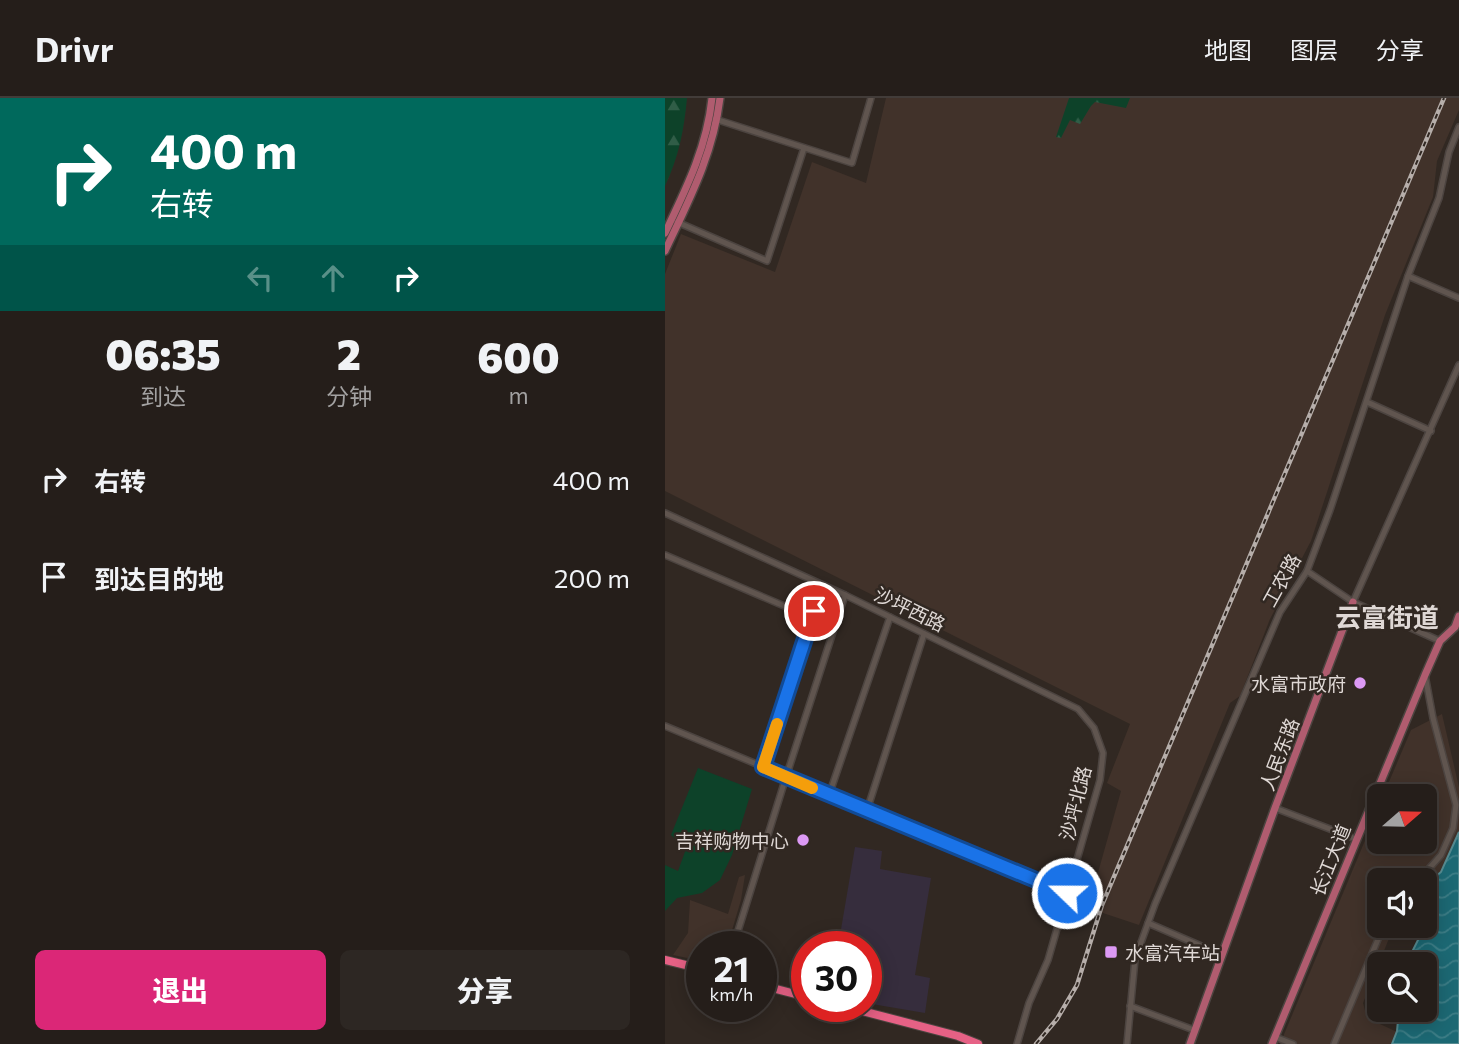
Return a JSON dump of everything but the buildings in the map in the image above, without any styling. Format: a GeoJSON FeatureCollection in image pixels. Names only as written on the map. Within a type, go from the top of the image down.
{"type":"FeatureCollection","features":[{"type":"Feature","properties":{"kind":"highway"},"geometry":{"type":"LineString","coordinates":[[665,960],[686,965]]}},
{"type":"Feature","properties":{"kind":"highway"},"geometry":{"type":"LineString","coordinates":[[882,1016],[958,1036],[978,1044]]}},
{"type":"Feature","properties":{"kind":"main road"},"geometry":{"type":"LineString","coordinates":[[712,98],[713,119]]}},
{"type":"Feature","properties":{"kind":"main road"},"geometry":{"type":"LineString","coordinates":[[665,251],[675,221],[703,168],[720,98]]}},
{"type":"Feature","properties":{"kind":"main road"},"geometry":{"type":"LineString","coordinates":[[665,233],[675,221]]}},
{"type":"Feature","properties":{"kind":"main road","name":"人民东路"},"geometry":{"type":"LineString","coordinates":[[1190,1044],[1353,603]]}},
{"type":"Feature","properties":{"kind":"main road","name":"长江大道"},"geometry":{"type":"LineString","coordinates":[[1273,1040],[1425,675],[1440,641],[1455,627],[1459,616]]}},
{"type":"Feature","properties":{"kind":"street"},"geometry":{"type":"LineString","coordinates":[[713,119],[852,163],[871,98]]}},
{"type":"Feature","properties":{"kind":"street","name":"工农路"},"geometry":{"type":"LineString","coordinates":[[1127,1044],[1135,959],[1280,612],[1307,571],[1408,276],[1439,198],[1449,152],[1459,127]]}},
{"type":"Feature","properties":{"kind":"street"},"geometry":{"type":"LineString","coordinates":[[675,221],[767,261],[804,148]]}},
{"type":"Feature","properties":{"kind":"street"},"geometry":{"type":"LineString","coordinates":[[1408,276],[1459,298]]}},
{"type":"Feature","properties":{"kind":"street","name":"人民东路"},"geometry":{"type":"LineString","coordinates":[[1353,603],[1459,365]]}},
{"type":"Feature","properties":{"kind":"street"},"geometry":{"type":"LineString","coordinates":[[1367,402],[1431,431]]}},
{"type":"Feature","properties":{"kind":"street","name":"沙坪西路"},"geometry":{"type":"LineString","coordinates":[[665,513],[823,585],[1078,709],[1094,728]]}},
{"type":"Feature","properties":{"kind":"street"},"geometry":{"type":"LineString","coordinates":[[665,555],[810,617]]}},
{"type":"Feature","properties":{"kind":"street"},"geometry":{"type":"LineString","coordinates":[[1307,571],[1353,603],[1440,641]]}},
{"type":"Feature","properties":{"kind":"street"},"geometry":{"type":"LineString","coordinates":[[763,767],[823,585]]}},
{"type":"Feature","properties":{"kind":"street"},"geometry":{"type":"LineString","coordinates":[[738,931],[845,596]]}},
{"type":"Feature","properties":{"kind":"street"},"geometry":{"type":"LineString","coordinates":[[829,795],[890,617]]}},
{"type":"Feature","properties":{"kind":"street"},"geometry":{"type":"LineString","coordinates":[[867,810],[924,634]]}},
{"type":"Feature","properties":{"kind":"street"},"geometry":{"type":"LineString","coordinates":[[1425,675],[1433,718],[1456,805],[1453,828],[1441,855],[1430,868]]}},
{"type":"Feature","properties":{"kind":"street"},"geometry":{"type":"LineString","coordinates":[[665,726],[1067,893]]}},
{"type":"Feature","properties":{"kind":"street","name":"沙坪北路"},"geometry":{"type":"LineString","coordinates":[[1017,1044],[1029,1003],[1048,960],[1100,780],[1103,753],[1094,728]]}},
{"type":"Feature","properties":{"kind":"street"},"geometry":{"type":"LineString","coordinates":[[1275,808],[1356,839]]}},
{"type":"Feature","properties":{"kind":"street"},"geometry":{"type":"LineString","coordinates":[[1149,923],[1222,955]]}},
{"type":"Feature","properties":{"kind":"street"},"geometry":{"type":"LineString","coordinates":[[1334,1044],[1379,938]]}},
{"type":"Feature","properties":{"kind":"street"},"geometry":{"type":"LineString","coordinates":[[1130,1006],[1194,1030]]}},
{"type":"Feature","properties":{"kind":"street"},"geometry":{"type":"LineString","coordinates":[[1273,1040],[1293,1044]]}},
{"type":"Feature","properties":{"kind":"shaded area"},"geometry":{"type":"Polygon","coordinates":[[[886,98],[1459,98],[1459,110],[1437,161],[1433,197],[1385,315],[1311,541],[1270,619],[1240,696],[1230,703],[1139,925],[1088,908],[1121,791],[1107,783],[1130,724],[665,491],[665,274],[681,234],[775,272],[812,162],[866,183],[886,98]]]}},
{"type":"Feature","properties":{"kind":"shaded area"},"geometry":{"type":"Polygon","coordinates":[[[1442,714],[1459,787],[1459,832],[1437,875],[1437,868],[1367,868],[1367,938],[1389,938],[1384,952],[1367,952],[1367,993],[1363,1003],[1367,1022],[1376,1022],[1423,1044],[1280,1044],[1367,836],[1367,854],[1437,854],[1437,784],[1388,784],[1411,730],[1442,714]]]}},
{"type":"Feature","properties":{"kind":"shaded area"},"geometry":{"type":"Polygon","coordinates":[[[855,847],[882,851],[880,869],[931,878],[915,975],[930,978],[925,1013],[882,1006],[882,931],[841,931],[855,847]]]}},
{"type":"Feature","properties":{"kind":"shaded area"},"geometry":{"type":"Polygon","coordinates":[[[745,875],[732,931],[688,931],[690,900],[728,914],[739,877],[745,875]]]}},
{"type":"Feature","properties":{"kind":"shaded area"},"geometry":{"type":"Polygon","coordinates":[[[686,936],[686,958],[673,955],[686,936]]]}},
{"type":"Feature","properties":{"kind":"green space"},"geometry":{"type":"Polygon","coordinates":[[[665,98],[687,98],[680,143],[665,186],[665,98]]]}},
{"type":"Feature","properties":{"kind":"green space"},"geometry":{"type":"Polygon","coordinates":[[[1069,98],[1130,98],[1126,108],[1095,102],[1080,124],[1070,120],[1061,138],[1056,137],[1069,98]]]}},
{"type":"Feature","properties":{"kind":"green space"},"geometry":{"type":"Polygon","coordinates":[[[698,768],[752,789],[732,855],[720,880],[702,893],[677,898],[665,911],[665,865],[678,871],[686,849],[671,835],[698,768]]]}},
{"type":"Feature","properties":{"kind":"water"},"geometry":{"type":"Polygon","coordinates":[[[1459,832],[1459,1044],[1392,1044],[1398,1022],[1437,1022],[1437,952],[1413,952],[1419,938],[1437,938],[1437,876],[1459,832]]]}},
{"type":"Feature","properties":{"kind":"railway"},"geometry":{"type":"LineString","coordinates":[[1036,1044],[1057,1019],[1077,985],[1102,905],[1444,98]]}},
{"type":"Feature","properties":{"kind":"slow traffic"},"geometry":{"type":"LineString","coordinates":[[777,724],[763,767],[812,788]]}},
{"type":"Feature","properties":{"kind":"place","name":"水富市政府"},"geometry":{"type":"Point","coordinates":[1360,683]}},
{"type":"Feature","properties":{"kind":"place","name":"吉祥购物中心"},"geometry":{"type":"Point","coordinates":[803,840]}},
{"type":"Feature","properties":{"kind":"place","name":"水富汽车站"},"geometry":{"type":"Point","coordinates":[1111,952]}},
{"type":"Feature","properties":{"kind":"district","name":"云富街道"},"geometry":{"type":"Point","coordinates":[1387,616]}},
{"type":"Feature","properties":{"kind":"route"},"geometry":{"type":"LineString","coordinates":[[814,611],[763,767],[1067,893]]}}]}
